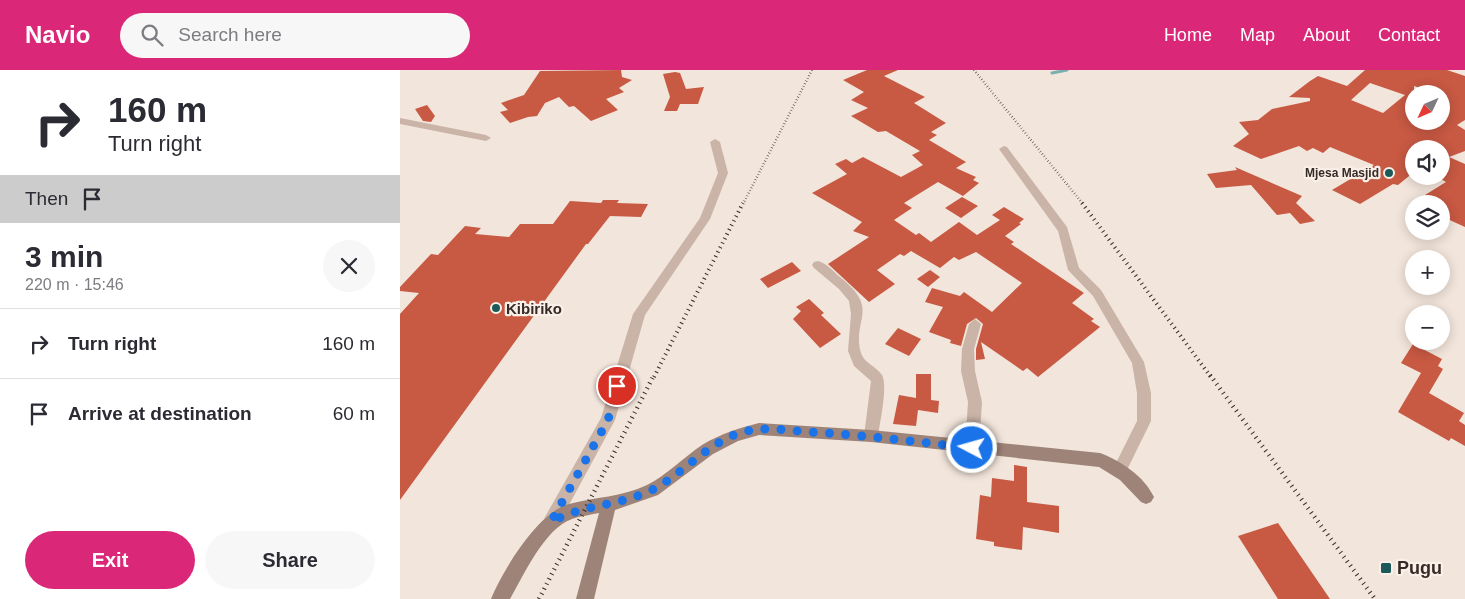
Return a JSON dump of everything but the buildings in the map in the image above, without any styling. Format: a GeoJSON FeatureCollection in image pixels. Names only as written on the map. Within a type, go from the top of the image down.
{"type":"FeatureCollection","features":[{"type":"Feature","properties":{"kind":"street"},"geometry":{"type":"LineString","coordinates":[[400,121],[486,138]]}},
{"type":"Feature","properties":{"kind":"street"},"geometry":{"type":"LineString","coordinates":[[500,599],[532,545],[551,522],[608,420],[639,314],[705,219],[723,173],[715,142]]}},
{"type":"Feature","properties":{"kind":"street"},"geometry":{"type":"LineString","coordinates":[[1004,149],[1063,230],[1074,270],[1097,293],[1138,362],[1144,393],[1144,421],[1120,469]]}},
{"type":"Feature","properties":{"kind":"street"},"geometry":{"type":"LineString","coordinates":[[818,266],[849,293],[857,309],[852,339],[855,354],[859,363],[878,381],[870,436]]}},
{"type":"Feature","properties":{"kind":"street"},"geometry":{"type":"LineString","coordinates":[[972,448],[975,402],[968,372],[968,350],[975,324]]}},
{"type":"Feature","properties":{"kind":"street"},"geometry":{"type":"LineString","coordinates":[[551,522],[568,512],[626,500],[653,490],[708,449],[735,435],[759,429],[870,436],[1100,460],[1120,469],[1136,482],[1146,497]]}},
{"type":"Feature","properties":{"kind":"street"},"geometry":{"type":"LineString","coordinates":[[585,599],[609,502]]}},
{"type":"Feature","properties":{"kind":"waterway"},"geometry":{"type":"LineString","coordinates":[[1052,73],[1067,70]]}},
{"type":"Feature","properties":{"kind":"railway"},"geometry":{"type":"LineString","coordinates":[[743,204],[812,70]]}},
{"type":"Feature","properties":{"kind":"railway"},"geometry":{"type":"LineString","coordinates":[[974,70],[1083,204]]}},
{"type":"Feature","properties":{"kind":"railway"},"geometry":{"type":"LineString","coordinates":[[654,377],[743,203]]}},
{"type":"Feature","properties":{"kind":"railway"},"geometry":{"type":"LineString","coordinates":[[1082,203],[1211,377]]}},
{"type":"Feature","properties":{"kind":"railway"},"geometry":{"type":"LineString","coordinates":[[539,599],[654,375]]}},
{"type":"Feature","properties":{"kind":"railway"},"geometry":{"type":"LineString","coordinates":[[1210,375],[1375,599]]}},
{"type":"Feature","properties":{"kind":"place","name":"Mjesa Masjid"},"geometry":{"type":"Point","coordinates":[1389,173]}},
{"type":"Feature","properties":{"kind":"place","name":"Kibiriko"},"geometry":{"type":"Point","coordinates":[496,308]}},
{"type":"Feature","properties":{"kind":"place","name":"Pugu"},"geometry":{"type":"Point","coordinates":[1386,568]}},
{"type":"Feature","properties":{"kind":"route"},"geometry":{"type":"LineString","coordinates":[[617,386],[608,420],[551,522],[568,512],[626,500],[653,490],[708,449],[735,435],[759,429],[870,436],[972,448]]}}]}
